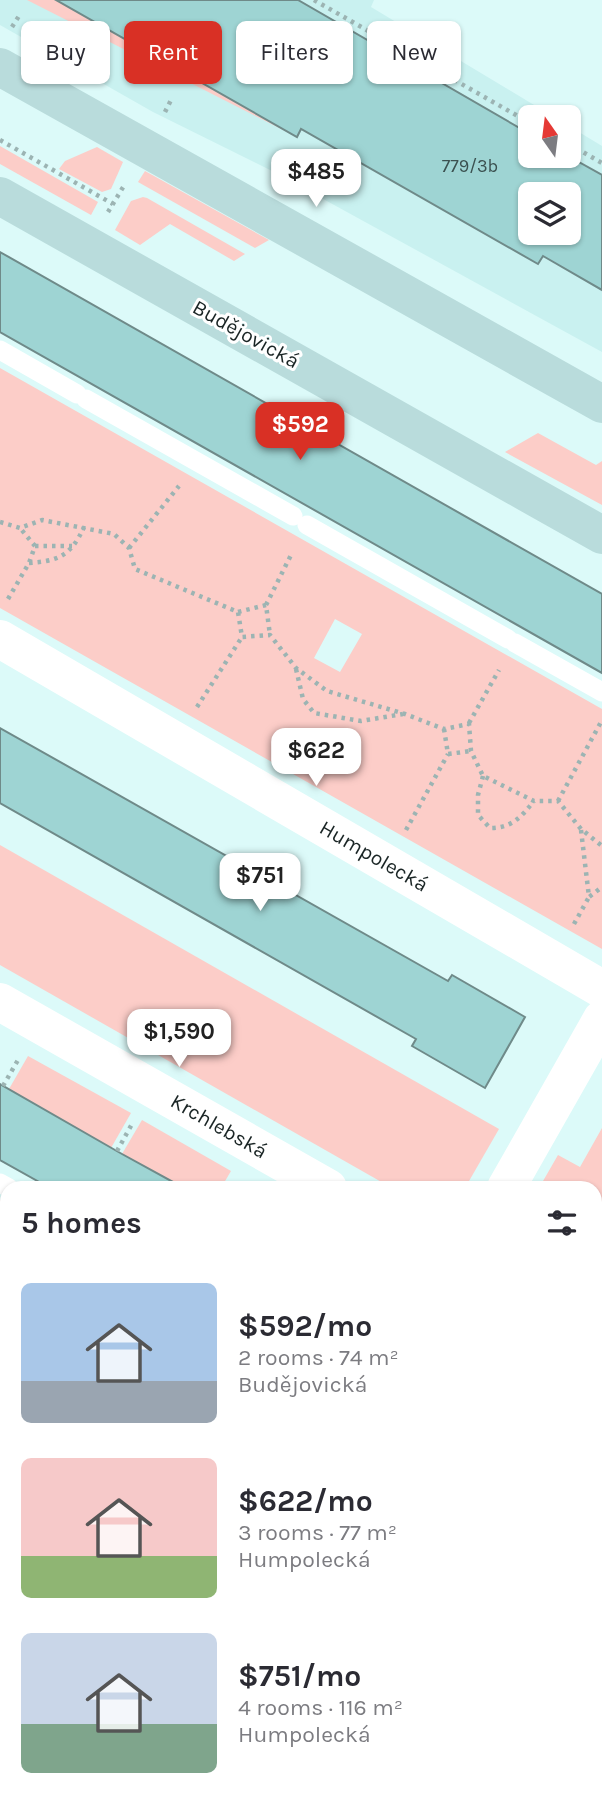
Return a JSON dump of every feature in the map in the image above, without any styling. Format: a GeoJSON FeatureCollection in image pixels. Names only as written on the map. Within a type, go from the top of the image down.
{"type":"FeatureCollection","features":[{"type":"Feature","properties":{"kind":"street"},"geometry":{"type":"LineString","coordinates":[[0,67],[602,404]]}},
{"type":"Feature","properties":{"kind":"street","name":"Budějovická"},"geometry":{"type":"LineString","coordinates":[[0,196],[602,534]]}},
{"type":"Feature","properties":{"kind":"street","name":"Humpolecká"},"geometry":{"type":"LineString","coordinates":[[3,621],[175,741],[602,989]]}},
{"type":"Feature","properties":{"kind":"street","name":"Krchlebská"},"geometry":{"type":"LineString","coordinates":[[0,1002],[316,1181]]}},
{"type":"Feature","properties":{"kind":"street"},"geometry":{"type":"LineString","coordinates":[[510,1181],[602,1019]]}},
{"type":"Feature","properties":{"kind":"lane"},"geometry":{"type":"LineString","coordinates":[[0,350],[602,692]]}},
{"type":"Feature","properties":{"kind":"path"},"geometry":{"type":"LineString","coordinates":[[314,0],[518,116]]}},
{"type":"Feature","properties":{"kind":"path"},"geometry":{"type":"LineString","coordinates":[[89,246],[171,100]]}},
{"type":"Feature","properties":{"kind":"path"},"geometry":{"type":"LineString","coordinates":[[0,140],[113,204]]}},
{"type":"Feature","properties":{"kind":"path"},"geometry":{"type":"LineString","coordinates":[[581,151],[602,163]]}},
{"type":"Feature","properties":{"kind":"path"},"geometry":{"type":"LineString","coordinates":[[129,548],[198,462]]}},
{"type":"Feature","properties":{"kind":"path"},"geometry":{"type":"LineString","coordinates":[[20,528],[42,520],[114,534],[129,548],[135,569],[238,612],[266,606]]}},
{"type":"Feature","properties":{"kind":"path"},"geometry":{"type":"LineString","coordinates":[[300,521],[266,606],[270,635],[296,668],[327,691],[405,714],[444,729],[469,724]]}},
{"type":"Feature","properties":{"kind":"path"},"geometry":{"type":"LineString","coordinates":[[0,522],[20,528],[35,546]]}},
{"type":"Feature","properties":{"kind":"path"},"geometry":{"type":"LineString","coordinates":[[29,563],[56,561],[78,541],[84,527]]}},
{"type":"Feature","properties":{"kind":"path"},"geometry":{"type":"LineString","coordinates":[[35,546],[72,546]]}},
{"type":"Feature","properties":{"kind":"path"},"geometry":{"type":"LineString","coordinates":[[3,621],[35,546]]}},
{"type":"Feature","properties":{"kind":"path"},"geometry":{"type":"LineString","coordinates":[[175,741],[242,637],[238,612]]}},
{"type":"Feature","properties":{"kind":"path"},"geometry":{"type":"LineString","coordinates":[[242,637],[270,635]]}},
{"type":"Feature","properties":{"kind":"path"},"geometry":{"type":"LineString","coordinates":[[512,641],[469,724],[471,751],[483,776],[534,801],[558,801]]}},
{"type":"Feature","properties":{"kind":"path"},"geometry":{"type":"LineString","coordinates":[[296,668],[303,699],[314,713],[361,721],[405,714]]}},
{"type":"Feature","properties":{"kind":"path"},"geometry":{"type":"LineString","coordinates":[[558,801],[602,720]]}},
{"type":"Feature","properties":{"kind":"path"},"geometry":{"type":"LineString","coordinates":[[386,864],[448,754],[444,729]]}},
{"type":"Feature","properties":{"kind":"path"},"geometry":{"type":"LineString","coordinates":[[448,754],[471,751]]}},
{"type":"Feature","properties":{"kind":"path"},"geometry":{"type":"LineString","coordinates":[[483,776],[478,795],[478,815],[491,828],[503,828],[518,821],[534,801]]}},
{"type":"Feature","properties":{"kind":"path"},"geometry":{"type":"LineString","coordinates":[[558,801],[581,829],[602,846]]}},
{"type":"Feature","properties":{"kind":"path"},"geometry":{"type":"LineString","coordinates":[[581,829],[589,897],[602,887]]}},
{"type":"Feature","properties":{"kind":"path"},"geometry":{"type":"LineString","coordinates":[[3,1086],[22,1052]]}},
{"type":"Feature","properties":{"kind":"path"},"geometry":{"type":"LineString","coordinates":[[117,1151],[136,1117]]}},
{"type":"Feature","properties":{"kind":"shaded area"},"geometry":{"type":"Polygon","coordinates":[[[0,0],[374,0],[371,7],[394,21],[367,21],[367,84],[461,84],[461,61],[534,105],[518,105],[518,168],[581,168],[581,133],[602,146],[602,352],[274,172],[153,112],[104,84],[110,84],[110,21],[21,21],[21,37],[0,25],[0,0]]]}},
{"type":"Feature","properties":{"kind":"shaded area"},"geometry":{"type":"Polygon","coordinates":[[[27,0],[56,0],[93,21],[68,21],[27,0]]]}},
{"type":"Feature","properties":{"kind":"shaded area"},"geometry":{"type":"Polygon","coordinates":[[[110,31],[124,39],[124,49],[110,42],[110,31]]]}},
{"type":"Feature","properties":{"kind":"shaded area"},"geometry":{"type":"Polygon","coordinates":[[[193,84],[204,84],[297,137],[193,84]]]}},
{"type":"Feature","properties":{"kind":"shaded area"},"geometry":{"type":"Polygon","coordinates":[[[0,146],[98,202],[91,215],[0,164],[0,146]]]}},
{"type":"Feature","properties":{"kind":"shaded area"},"geometry":{"type":"Polygon","coordinates":[[[97,147],[123,162],[111,189],[102,192],[59,169],[65,161],[97,147]]]}},
{"type":"Feature","properties":{"kind":"shaded area"},"geometry":{"type":"Polygon","coordinates":[[[145,171],[269,240],[255,248],[138,182],[145,171]]]}},
{"type":"Feature","properties":{"kind":"shaded area"},"geometry":{"type":"Polygon","coordinates":[[[143,197],[245,254],[234,261],[170,224],[140,245],[115,230],[131,201],[143,197]]]}},
{"type":"Feature","properties":{"kind":"shaded area"},"geometry":{"type":"Polygon","coordinates":[[[0,368],[602,709],[602,949],[0,608],[0,368]],[[335,619],[314,658],[340,672],[362,634],[335,619]]]}},
{"type":"Feature","properties":{"kind":"shaded area"},"geometry":{"type":"Polygon","coordinates":[[[538,433],[596,465],[602,461],[602,505],[505,452],[538,433]]]}},
{"type":"Feature","properties":{"kind":"shaded area"},"geometry":{"type":"Polygon","coordinates":[[[0,845],[499,1129],[469,1181],[380,1181],[0,965],[0,845]]]}},
{"type":"Feature","properties":{"kind":"shaded area"},"geometry":{"type":"Polygon","coordinates":[[[28,1056],[131,1113],[111,1148],[9,1089],[28,1056]]]}},
{"type":"Feature","properties":{"kind":"shaded area"},"geometry":{"type":"Polygon","coordinates":[[[142,1120],[231,1171],[225,1181],[171,1181],[122,1154],[142,1120]]]}},
{"type":"Feature","properties":{"kind":"shaded area"},"geometry":{"type":"Polygon","coordinates":[[[602,1128],[602,1181],[543,1181],[558,1155],[580,1167],[602,1128]]]}},
{"type":"Feature","properties":{"kind":"building"},"geometry":{"type":"Polygon","coordinates":[[[56,0],[298,0],[334,21],[236,21],[236,84],[353,84],[353,32],[367,40],[367,84],[443,84],[518,127],[518,168],[581,168],[581,163],[602,175],[602,290],[543,256],[538,264],[301,129],[297,137],[204,84],[222,84],[222,21],[124,21],[124,39],[110,31],[110,21],[93,21],[56,0]]]}},
{"type":"Feature","properties":{"kind":"building"},"geometry":{"type":"Polygon","coordinates":[[[0,252],[602,594],[602,673],[0,332],[0,252]]]}},
{"type":"Feature","properties":{"kind":"building"},"geometry":{"type":"Polygon","coordinates":[[[0,728],[448,981],[452,975],[525,1017],[485,1088],[412,1046],[416,1039],[0,803],[0,728]]]}},
{"type":"Feature","properties":{"kind":"building"},"geometry":{"type":"Polygon","coordinates":[[[0,1084],[171,1181],[38,1181],[0,1160],[0,1084]]]}}]}
